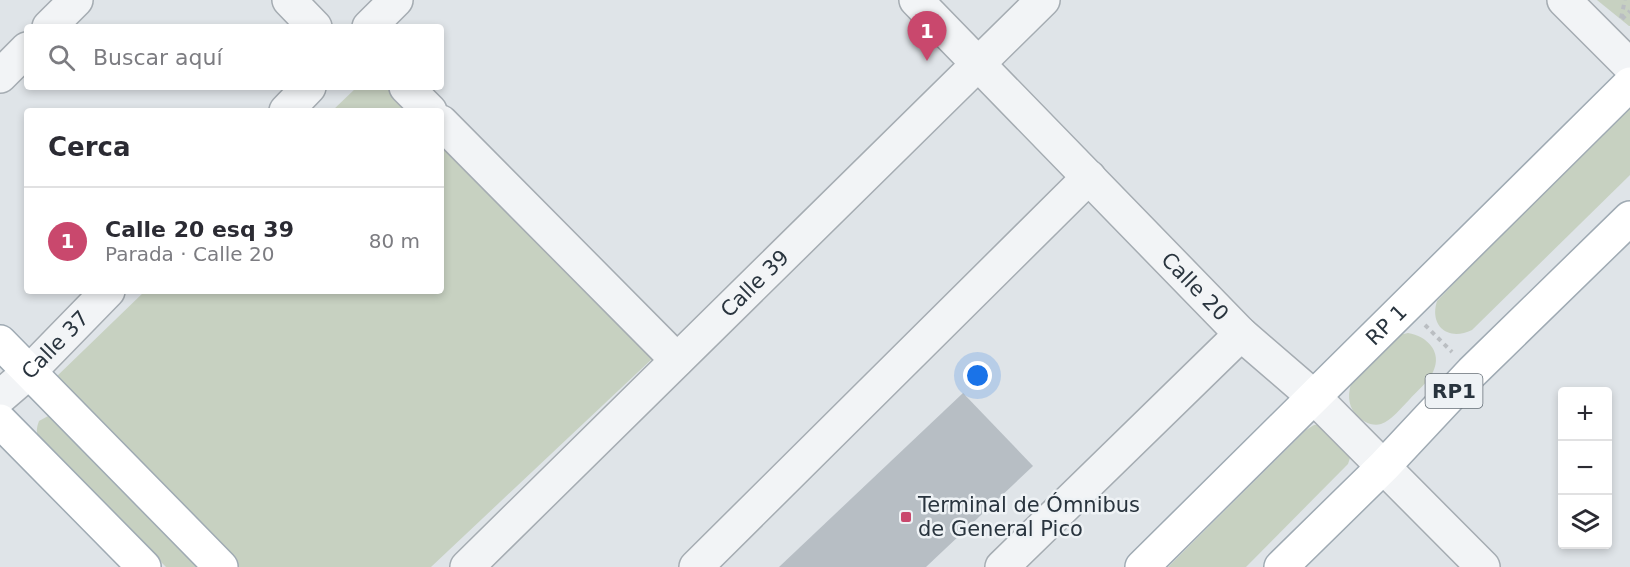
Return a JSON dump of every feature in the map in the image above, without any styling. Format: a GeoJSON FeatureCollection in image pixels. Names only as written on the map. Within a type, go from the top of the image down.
{"type":"FeatureCollection","features":[{"type":"Feature","properties":{"kind":"main road","name":"RP 1"},"geometry":{"type":"LineString","coordinates":[[1142,567],[1630,84]]}},
{"type":"Feature","properties":{"kind":"main road","name":"RP1"},"geometry":{"type":"LineString","coordinates":[[1281,567],[1384,466],[1472,372],[1630,218]]}},
{"type":"Feature","properties":{"kind":"main road"},"geometry":{"type":"LineString","coordinates":[[0,342],[221,567]]}},
{"type":"Feature","properties":{"kind":"main road"},"geometry":{"type":"LineString","coordinates":[[0,421],[144,567]]}},
{"type":"Feature","properties":{"kind":"street"},"geometry":{"type":"LineString","coordinates":[[52,24],[76,0]]}},
{"type":"Feature","properties":{"kind":"street"},"geometry":{"type":"LineString","coordinates":[[289,0],[312,24]]}},
{"type":"Feature","properties":{"kind":"street"},"geometry":{"type":"LineString","coordinates":[[372,24],[396,0]]}},
{"type":"Feature","properties":{"kind":"street","name":"Calle 20"},"geometry":{"type":"LineString","coordinates":[[916,0],[1241,334],[1314,397],[1483,567]]}},
{"type":"Feature","properties":{"kind":"street","name":"Calle 39"},"geometry":{"type":"LineString","coordinates":[[467,567],[1043,0]]}},
{"type":"Feature","properties":{"kind":"street"},"geometry":{"type":"LineString","coordinates":[[1564,0],[1630,66]]}},
{"type":"Feature","properties":{"kind":"street"},"geometry":{"type":"LineString","coordinates":[[0,76],[24,52]]}},
{"type":"Feature","properties":{"kind":"street"},"geometry":{"type":"LineString","coordinates":[[289,108],[306,90]]}},
{"type":"Feature","properties":{"kind":"street"},"geometry":{"type":"LineString","coordinates":[[409,90],[427,108]]}},
{"type":"Feature","properties":{"kind":"street"},"geometry":{"type":"LineString","coordinates":[[444,125],[677,360]]}},
{"type":"Feature","properties":{"kind":"street"},"geometry":{"type":"LineString","coordinates":[[696,567],[1089,177]]}},
{"type":"Feature","properties":{"kind":"street","name":"Calle 37"},"geometry":{"type":"LineString","coordinates":[[0,397],[29,372],[105,294]]}},
{"type":"Feature","properties":{"kind":"street"},"geometry":{"type":"LineString","coordinates":[[1002,567],[1241,334]]}},
{"type":"Feature","properties":{"kind":"path"},"geometry":{"type":"LineString","coordinates":[[1620,21],[1625,0]]}},
{"type":"Feature","properties":{"kind":"path"},"geometry":{"type":"LineString","coordinates":[[1405,306],[1472,372]]}},
{"type":"Feature","properties":{"kind":"green space"},"geometry":{"type":"Polygon","coordinates":[[[1597,0],[1630,0],[1630,26],[1629,26],[1597,0]]]}},
{"type":"Feature","properties":{"kind":"green space"},"geometry":{"type":"Polygon","coordinates":[[[354,90],[392,90],[410,108],[335,108],[354,90]]]}},
{"type":"Feature","properties":{"kind":"green space"},"geometry":{"type":"Polygon","coordinates":[[[1630,100],[1630,175],[1472,330],[1455,334],[1442,329],[1436,318],[1437,301],[1630,100]]]}},
{"type":"Feature","properties":{"kind":"green space"},"geometry":{"type":"Polygon","coordinates":[[[444,143],[654,357],[431,567],[239,567],[55,378],[142,294],[444,294],[444,143]]]}},
{"type":"Feature","properties":{"kind":"green space"},"geometry":{"type":"Polygon","coordinates":[[[1408,333],[1427,341],[1431,346],[1436,358],[1433,372],[1389,420],[1378,425],[1367,423],[1356,415],[1351,407],[1349,394],[1352,380],[1399,335],[1408,333]]]}},
{"type":"Feature","properties":{"kind":"green space"},"geometry":{"type":"Polygon","coordinates":[[[50,415],[208,567],[166,567],[40,441],[37,426],[39,421],[50,415]]]}},
{"type":"Feature","properties":{"kind":"green space"},"geometry":{"type":"Polygon","coordinates":[[[1323,424],[1351,455],[1348,464],[1246,567],[1168,567],[1306,430],[1314,425],[1323,424]]]}},
{"type":"Feature","properties":{"kind":"building","name":"Terminal de Ómnibus de General Pico"},"geometry":{"type":"Polygon","coordinates":[[[963,393],[1033,466],[926,567],[779,567],[963,393]]]}},
{"type":"Feature","properties":{"kind":"place","name":"Calle 20 esq 39"},"geometry":{"type":"Point","coordinates":[927,61]}},
{"type":"Feature","properties":{"kind":"place","name":"Terminal de Ómnibus de General Pico"},"geometry":{"type":"Point","coordinates":[906,517]}}]}
